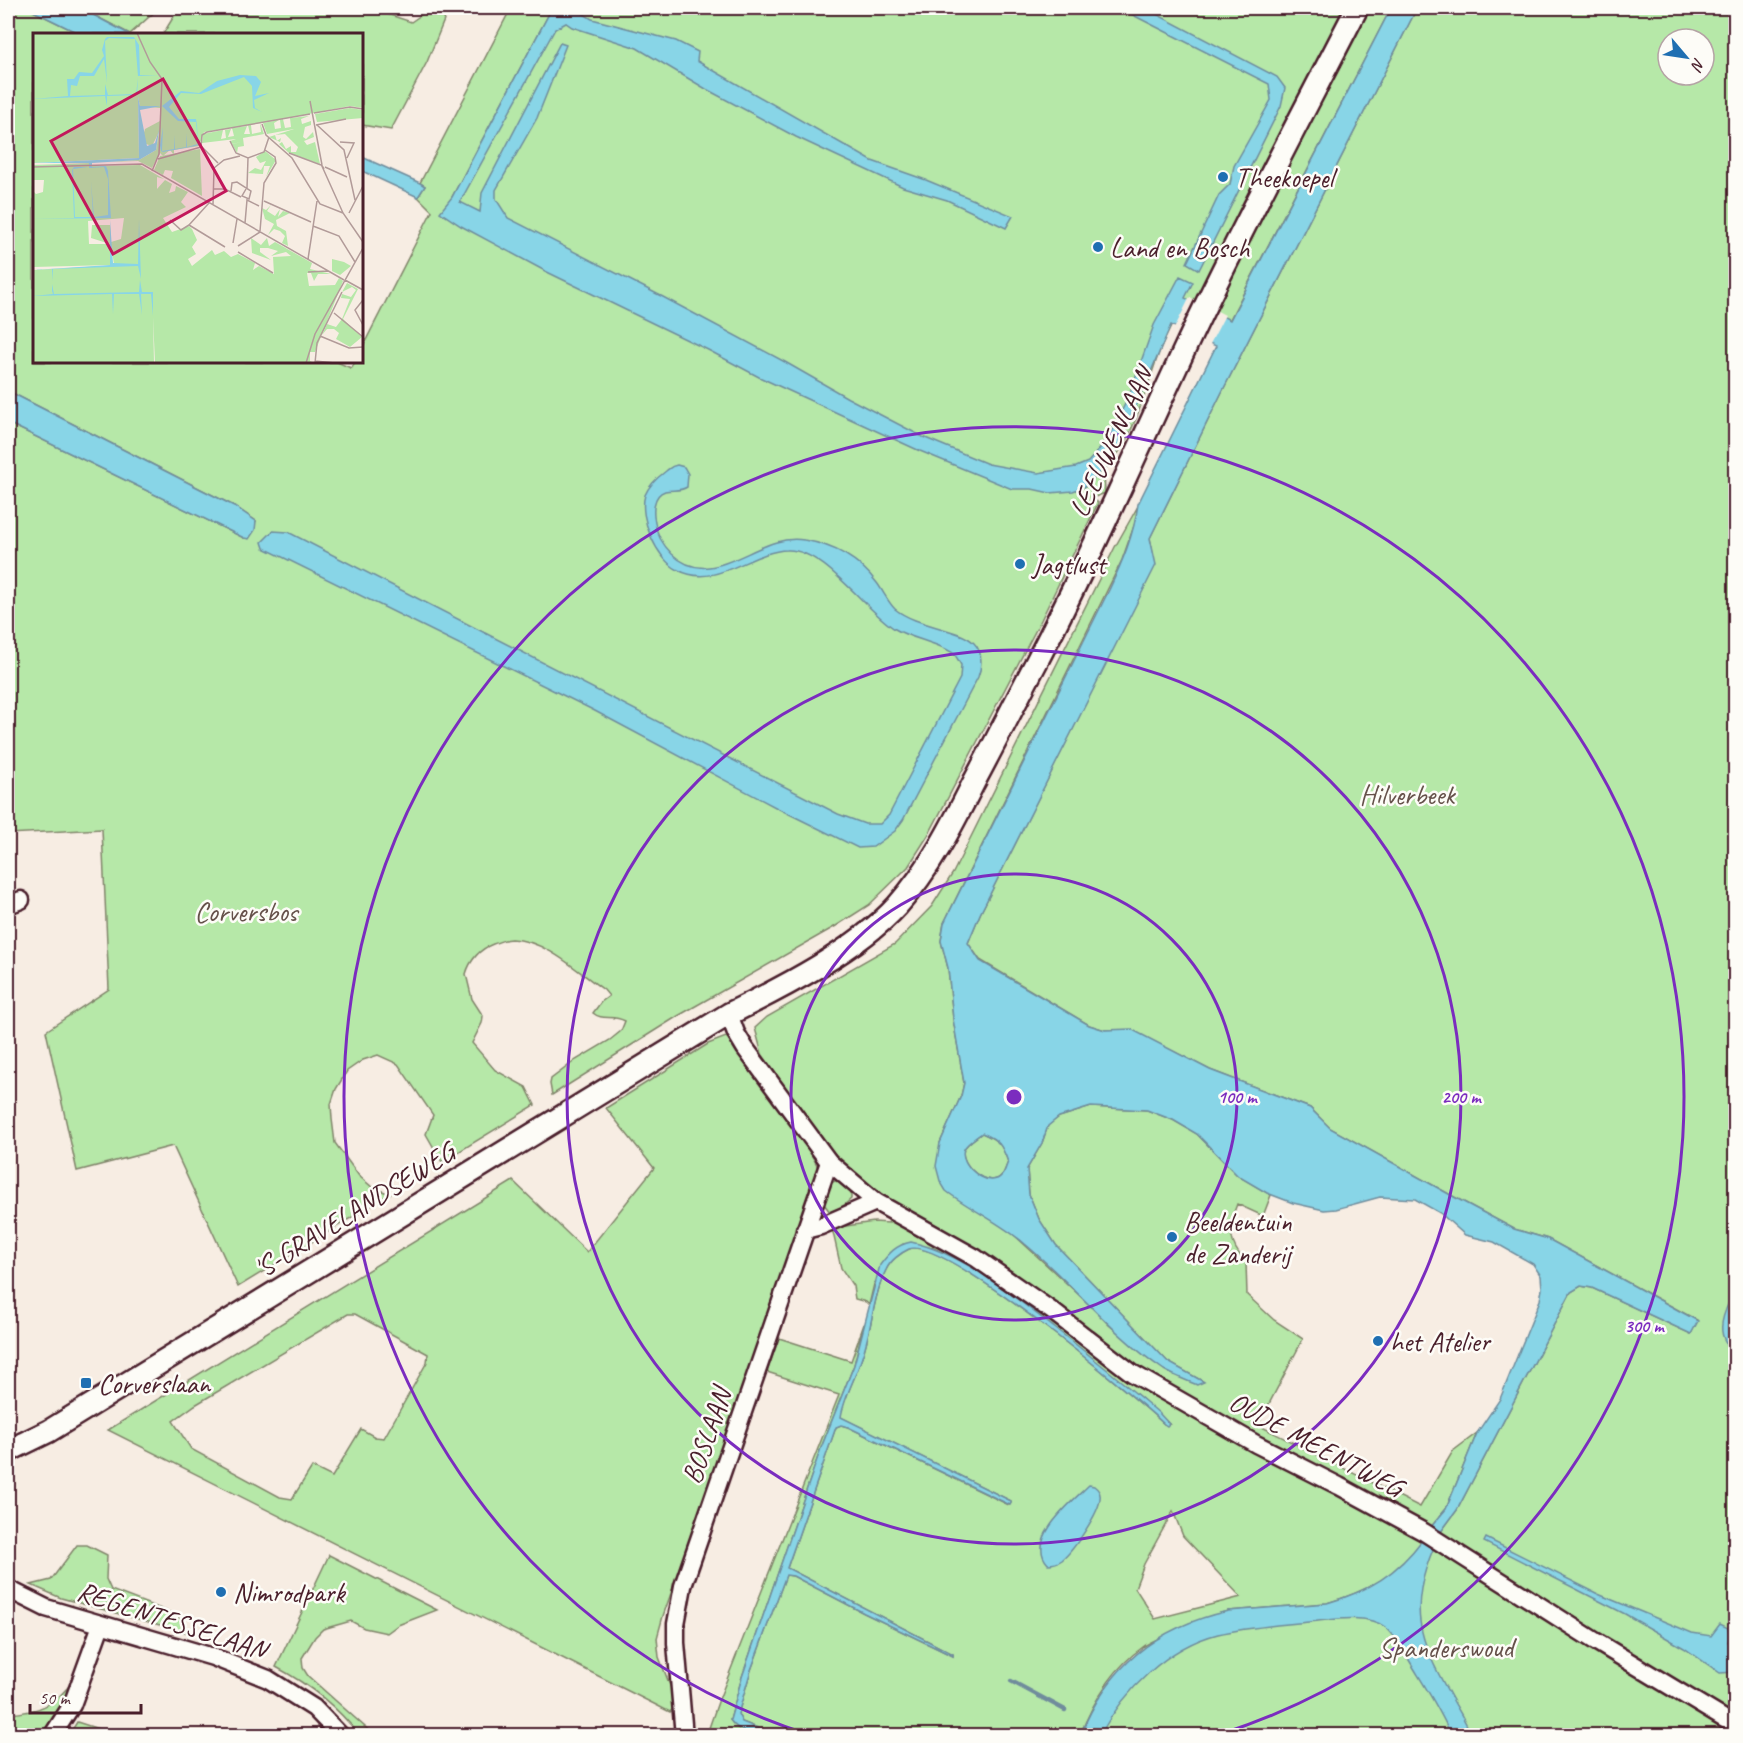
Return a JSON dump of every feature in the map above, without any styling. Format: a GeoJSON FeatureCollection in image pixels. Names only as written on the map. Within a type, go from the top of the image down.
{"type":"FeatureCollection","features":[{"type":"Feature","properties":{"kind":"street","name":"LEEUWENLAAN"},"geometry":{"type":"LineString","coordinates":[[729,1014],[794,980],[852,944],[874,927],[896,908],[944,842],[1095,546],[1188,342],[1357,8]]}},
{"type":"Feature","properties":{"kind":"street","name":"OUDE MEENTWEG"},"geometry":{"type":"LineString","coordinates":[[729,1014],[745,1048],[828,1162],[876,1202],[976,1258],[1052,1311],[1132,1372],[1256,1444],[1424,1532],[1595,1641],[1736,1726]]}},
{"type":"Feature","properties":{"kind":"street","name":"'S-GRAVELANDSEWEG"},"geometry":{"type":"LineString","coordinates":[[8,1451],[49,1431],[729,1014]]}},
{"type":"Feature","properties":{"kind":"street","name":"BOSLAAN"},"geometry":{"type":"LineString","coordinates":[[684,1736],[676,1643],[676,1624],[683,1586],[828,1162]]}},
{"type":"Feature","properties":{"kind":"street"},"geometry":{"type":"LineString","coordinates":[[805,1230],[876,1202]]}},
{"type":"Feature","properties":{"kind":"street","name":"REGENTESSELAAN"},"geometry":{"type":"LineString","coordinates":[[8,1589],[46,1608],[213,1657],[268,1679],[314,1708],[340,1736]]}},
{"type":"Feature","properties":{"kind":"street"},"geometry":{"type":"LineString","coordinates":[[52,1736],[72,1705],[100,1625]]}},
{"type":"Feature","properties":{"kind":"green space","name":"Corversbos"},"geometry":{"type":"Polygon","coordinates":[[[8,8],[27,8],[78,33],[33,33],[33,363],[339,363],[351,368],[354,363],[363,363],[363,346],[432,211],[418,197],[425,186],[420,183],[511,8],[552,8],[452,197],[564,8],[1391,8],[1229,321],[1185,298],[1159,353],[1123,446],[1104,470],[1105,493],[1093,498],[1098,503],[1041,620],[929,834],[908,867],[869,905],[678,1016],[552,1095],[551,1079],[576,1060],[610,1040],[621,1031],[625,1021],[600,1017],[593,1013],[609,996],[572,966],[549,951],[524,941],[511,939],[488,946],[473,960],[466,974],[472,999],[483,1016],[472,1043],[495,1070],[526,1087],[535,1105],[442,1162],[426,1134],[433,1115],[398,1064],[378,1055],[363,1060],[347,1071],[336,1089],[331,1104],[335,1143],[359,1176],[372,1187],[390,1194],[238,1287],[173,1146],[77,1171],[46,1031],[109,989],[102,829],[8,834],[8,423],[244,538],[256,521],[234,506],[8,391],[8,8]]]}},
{"type":"Feature","properties":{"kind":"green space"},"geometry":{"type":"Polygon","coordinates":[[[80,8],[159,8],[131,33],[80,8]]]}},
{"type":"Feature","properties":{"kind":"green space"},"geometry":{"type":"Polygon","coordinates":[[[179,8],[369,8],[411,22],[431,8],[449,8],[427,62],[391,130],[363,125],[363,33],[164,33],[179,8]]]}},
{"type":"Feature","properties":{"kind":"green space","name":"Hilverbeek"},"geometry":{"type":"Polygon","coordinates":[[[1417,8],[1735,8],[1735,1735],[1088,1735],[1174,1635],[1356,1602],[1405,1567],[1410,1557],[1382,1580],[1361,1591],[1327,1603],[1228,1611],[1152,1642],[1132,1655],[1113,1675],[1091,1710],[1080,1735],[775,1735],[742,1722],[738,1714],[751,1670],[786,1575],[793,1576],[953,1656],[787,1568],[836,1427],[841,1425],[848,1427],[1009,1505],[1011,1503],[840,1417],[865,1346],[882,1280],[890,1263],[902,1253],[909,1249],[928,1251],[959,1266],[1038,1321],[1164,1424],[1169,1424],[1141,1398],[985,1276],[934,1248],[903,1244],[874,1284],[869,1305],[855,1299],[853,1286],[841,1268],[832,1228],[874,1222],[889,1223],[883,1201],[836,1159],[762,1054],[755,1028],[767,1017],[895,944],[932,906],[953,873],[1115,547],[1138,506],[1135,523],[1122,560],[944,923],[941,941],[948,968],[953,1019],[964,1083],[961,1096],[940,1143],[1012,1233],[1109,1325],[1165,1370],[1204,1382],[1168,1362],[1056,1245],[1039,1219],[1029,1194],[1027,1169],[1042,1143],[1048,1125],[1059,1117],[1091,1107],[1147,1110],[1173,1120],[1197,1134],[1238,1176],[1271,1195],[1263,1216],[1237,1204],[1231,1234],[1236,1248],[1246,1262],[1247,1295],[1274,1320],[1303,1339],[1258,1425],[1420,1507],[1453,1451],[1477,1433],[1446,1509],[1430,1528],[1440,1533],[1457,1510],[1571,1292],[1581,1286],[1592,1288],[1691,1334],[1697,1320],[1548,1239],[1514,1229],[1456,1198],[1330,1128],[1310,1108],[1210,1070],[1131,1030],[1105,1030],[1089,1025],[980,960],[968,943],[980,914],[1155,565],[1150,538],[1417,8]],[[1173,1511],[1144,1564],[1135,1588],[1155,1619],[1241,1597],[1183,1536],[1173,1511]]]}},
{"type":"Feature","properties":{"kind":"green space"},"geometry":{"type":"Polygon","coordinates":[[[726,1037],[734,1042],[800,1135],[817,1165],[818,1177],[663,1616],[657,1638],[659,1657],[677,1704],[670,1712],[108,1430],[513,1181],[587,1252],[654,1168],[606,1108],[708,1044],[726,1037]],[[348,1314],[195,1405],[173,1421],[191,1449],[280,1497],[292,1499],[312,1467],[332,1477],[361,1429],[375,1437],[384,1438],[427,1362],[428,1354],[355,1314],[348,1314]]]}},
{"type":"Feature","properties":{"kind":"green space"},"geometry":{"type":"Polygon","coordinates":[[[982,1133],[999,1144],[1008,1162],[1003,1174],[996,1179],[990,1180],[976,1174],[963,1155],[965,1147],[982,1133]]]}},
{"type":"Feature","properties":{"kind":"green space"},"geometry":{"type":"Polygon","coordinates":[[[839,1179],[851,1191],[851,1199],[842,1207],[830,1212],[824,1204],[823,1187],[839,1179]]]}},
{"type":"Feature","properties":{"kind":"green space"},"geometry":{"type":"Polygon","coordinates":[[[864,1324],[854,1365],[821,1448],[742,1677],[730,1720],[734,1725],[753,1735],[711,1735],[709,1728],[718,1702],[839,1395],[767,1372],[779,1338],[851,1361],[864,1324]]]}},
{"type":"Feature","properties":{"kind":"green space"},"geometry":{"type":"Polygon","coordinates":[[[77,1545],[87,1545],[107,1555],[106,1579],[111,1590],[177,1615],[189,1633],[61,1598],[31,1585],[51,1580],[77,1545]]]}},
{"type":"Feature","properties":{"kind":"green space"},"geometry":{"type":"Polygon","coordinates":[[[329,1555],[437,1610],[398,1625],[387,1633],[364,1628],[351,1621],[323,1629],[302,1658],[303,1668],[308,1676],[374,1735],[359,1735],[321,1696],[276,1667],[329,1555]]]}},
{"type":"Feature","properties":{"kind":"green space"},"geometry":{"type":"Polygon","coordinates":[[[75,1678],[63,1712],[47,1735],[8,1736],[8,1714],[38,1709],[54,1701],[75,1678]]]}},
{"type":"Feature","properties":{"kind":"green space"},"geometry":{"type":"Polygon","coordinates":[[[77,1722],[117,1735],[69,1735],[77,1722]]]}},
{"type":"Feature","properties":{"kind":"water"},"geometry":{"type":"Polygon","coordinates":[[[27,8],[80,8],[127,33],[78,33],[27,8]]]}},
{"type":"Feature","properties":{"kind":"water"},"geometry":{"type":"Polygon","coordinates":[[[552,8],[574,8],[592,19],[676,41],[698,52],[697,61],[872,161],[926,180],[1013,216],[1006,228],[947,200],[903,187],[796,137],[706,89],[637,48],[566,23],[555,29],[460,202],[480,212],[482,193],[560,43],[566,45],[537,118],[496,190],[496,199],[508,218],[663,297],[923,437],[988,464],[1038,473],[1076,467],[1088,462],[1111,432],[1128,398],[1154,325],[1180,276],[1193,282],[1185,298],[1230,320],[1391,8],[1417,8],[1150,538],[1156,565],[980,914],[968,943],[980,961],[1089,1025],[1105,1030],[1131,1029],[1210,1070],[1310,1108],[1330,1128],[1456,1198],[1514,1229],[1548,1239],[1698,1321],[1691,1334],[1592,1288],[1581,1286],[1571,1292],[1457,1510],[1440,1533],[1430,1528],[1446,1509],[1477,1433],[1500,1399],[1540,1300],[1541,1276],[1533,1264],[1494,1242],[1465,1235],[1440,1213],[1415,1199],[1380,1197],[1324,1210],[1293,1203],[1267,1193],[1238,1176],[1197,1134],[1173,1120],[1147,1110],[1091,1107],[1059,1117],[1048,1126],[1042,1143],[1027,1169],[1029,1194],[1039,1219],[1056,1245],[1168,1362],[1204,1382],[1197,1385],[1168,1372],[1145,1356],[1043,1259],[1006,1230],[946,1191],[940,1181],[936,1166],[940,1143],[961,1096],[964,1083],[953,1019],[948,968],[941,941],[944,923],[1109,590],[1123,559],[1138,504],[1216,346],[1171,325],[1117,450],[1103,469],[1086,486],[1073,491],[1050,493],[1032,489],[1012,489],[920,451],[759,377],[545,271],[461,226],[440,212],[452,197],[552,8]],[[982,1133],[972,1140],[964,1149],[963,1155],[976,1174],[990,1180],[1003,1174],[1008,1162],[999,1144],[982,1133]]]}},
{"type":"Feature","properties":{"kind":"water"},"geometry":{"type":"Polygon","coordinates":[[[1119,8],[1145,8],[1277,77],[1285,88],[1281,106],[1199,270],[1187,263],[1219,195],[1230,184],[1234,166],[1271,100],[1269,84],[1119,8]]]}},
{"type":"Feature","properties":{"kind":"water"},"geometry":{"type":"Polygon","coordinates":[[[363,157],[425,186],[418,197],[363,171],[363,157]]]}},
{"type":"Feature","properties":{"kind":"water"},"geometry":{"type":"Polygon","coordinates":[[[8,391],[234,506],[256,521],[255,530],[249,539],[244,538],[8,423],[8,391]]]}},
{"type":"Feature","properties":{"kind":"water"},"geometry":{"type":"Polygon","coordinates":[[[677,465],[684,467],[688,474],[687,487],[661,493],[654,505],[654,519],[663,544],[672,554],[688,565],[704,567],[720,565],[770,544],[787,540],[815,542],[835,549],[854,560],[870,574],[892,606],[904,615],[958,634],[977,647],[981,660],[978,677],[903,820],[895,831],[873,847],[858,848],[779,809],[593,710],[264,548],[262,542],[273,531],[288,532],[838,814],[865,824],[880,824],[889,815],[960,678],[961,665],[955,655],[948,650],[895,629],[829,569],[801,552],[787,550],[773,552],[719,573],[706,575],[692,575],[670,565],[656,548],[651,537],[644,515],[644,504],[645,495],[651,485],[670,468],[677,465]]]}},
{"type":"Feature","properties":{"kind":"water"},"geometry":{"type":"Polygon","coordinates":[[[911,1242],[950,1256],[987,1277],[1108,1370],[1169,1424],[1167,1426],[1164,1424],[1038,1321],[959,1266],[928,1251],[909,1249],[899,1255],[888,1267],[882,1280],[865,1346],[841,1417],[1011,1503],[1010,1505],[848,1427],[841,1425],[836,1427],[787,1568],[953,1656],[793,1576],[786,1575],[751,1670],[738,1714],[742,1722],[775,1735],[756,1735],[744,1732],[730,1720],[742,1677],[821,1448],[854,1365],[880,1265],[893,1250],[911,1242]]]}},
{"type":"Feature","properties":{"kind":"water"},"geometry":{"type":"Polygon","coordinates":[[[1735,1290],[1735,1351],[1723,1338],[1722,1322],[1735,1290]]]}},
{"type":"Feature","properties":{"kind":"water"},"geometry":{"type":"Polygon","coordinates":[[[1089,1485],[1094,1486],[1100,1494],[1096,1512],[1067,1555],[1059,1562],[1048,1564],[1042,1554],[1046,1532],[1062,1511],[1089,1485]]]}},
{"type":"Feature","properties":{"kind":"water"},"geometry":{"type":"Polygon","coordinates":[[[1486,1538],[1598,1594],[1692,1633],[1711,1636],[1720,1624],[1728,1628],[1730,1635],[1728,1642],[1735,1647],[1735,1672],[1720,1673],[1684,1648],[1625,1614],[1484,1542],[1486,1538]]]}},
{"type":"Feature","properties":{"kind":"water"},"geometry":{"type":"Polygon","coordinates":[[[1423,1539],[1434,1547],[1421,1588],[1420,1623],[1430,1657],[1471,1735],[1451,1735],[1432,1697],[1389,1630],[1368,1620],[1348,1618],[1252,1628],[1199,1640],[1149,1672],[1122,1702],[1100,1735],[1080,1736],[1091,1711],[1104,1690],[1120,1670],[1157,1639],[1202,1618],[1228,1611],[1327,1603],[1356,1593],[1381,1580],[1403,1562],[1423,1539]]]}},
{"type":"Feature","properties":{"kind":"pier"},"geometry":{"type":"Polygon","coordinates":[[[1190,297],[1197,301],[1181,333],[1174,329],[1190,297]]]}},
{"type":"Feature","properties":{"kind":"pier"},"geometry":{"type":"Polygon","coordinates":[[[1200,302],[1225,315],[1209,346],[1183,334],[1200,302]]]}},
{"type":"Feature","properties":{"kind":"waterway"},"geometry":{"type":"LineString","coordinates":[[1011,1681],[1065,1710]]}},
{"type":"Feature","properties":{"kind":"place","name":"Theekoepel"},"geometry":{"type":"Point","coordinates":[1223,177]}},
{"type":"Feature","properties":{"kind":"place","name":"Land en Bosch"},"geometry":{"type":"Point","coordinates":[1098,247]}},
{"type":"Feature","properties":{"kind":"place","name":"Jagtlust"},"geometry":{"type":"Point","coordinates":[1020,564]}},
{"type":"Feature","properties":{"kind":"place","name":"Beeldentuin de Zanderij"},"geometry":{"type":"Point","coordinates":[1172,1237]}},
{"type":"Feature","properties":{"kind":"place","name":"het Atelier"},"geometry":{"type":"Point","coordinates":[1378,1341]}},
{"type":"Feature","properties":{"kind":"place","name":"Corverslaan"},"geometry":{"type":"Point","coordinates":[86,1383]}},
{"type":"Feature","properties":{"kind":"place","name":"Nimrodpark"},"geometry":{"type":"Point","coordinates":[221,1592]}},
{"type":"Feature","properties":{"kind":"park label","name":"Spanderswoud"},"geometry":{"type":"Point","coordinates":[1446,1647]}}]}
